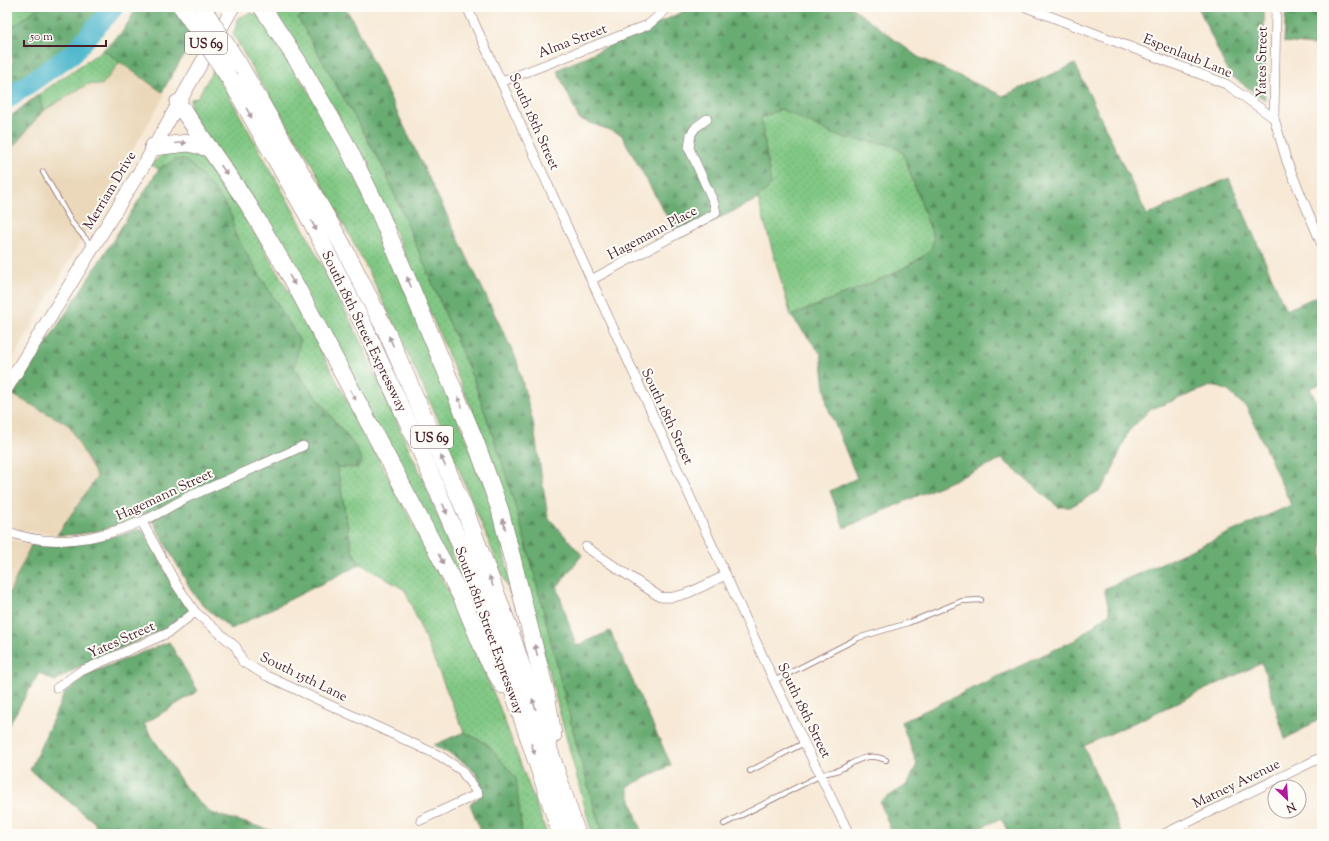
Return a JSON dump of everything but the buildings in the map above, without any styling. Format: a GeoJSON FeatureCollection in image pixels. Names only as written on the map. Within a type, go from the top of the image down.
{"type":"FeatureCollection","features":[{"type":"Feature","properties":{"kind":"highway","name":"South 18th Street Expressway"},"geometry":{"type":"LineString","coordinates":[[182,7],[230,79],[311,221],[363,324],[416,440],[477,584],[561,834]]}},
{"type":"Feature","properties":{"kind":"highway","name":"South 18th Street Expressway"},"geometry":{"type":"LineString","coordinates":[[202,7],[238,63],[342,244],[388,335],[466,513],[509,628],[577,834]]}},
{"type":"Feature","properties":{"kind":"highway"},"geometry":{"type":"LineString","coordinates":[[262,7],[299,62],[334,122],[375,202],[476,443],[500,510],[529,622],[546,693],[560,785]]}},
{"type":"Feature","properties":{"kind":"highway"},"geometry":{"type":"LineString","coordinates":[[178,103],[248,204],[295,284],[462,598],[487,658],[521,716]]}},
{"type":"Feature","properties":{"kind":"highway"},"geometry":{"type":"LineString","coordinates":[[153,147],[188,143],[209,148]]}},
{"type":"Feature","properties":{"kind":"main road","name":"Merriam Drive"},"geometry":{"type":"LineString","coordinates":[[7,387],[153,147],[234,7]]}},
{"type":"Feature","properties":{"kind":"street","name":"South 18th Street"},"geometry":{"type":"LineString","coordinates":[[468,7],[503,81],[591,280],[774,681],[849,834]]}},
{"type":"Feature","properties":{"kind":"street","name":"Alma Street"},"geometry":{"type":"LineString","coordinates":[[503,81],[648,25],[669,7]]}},
{"type":"Feature","properties":{"kind":"street","name":"Espenlaub Lane"},"geometry":{"type":"LineString","coordinates":[[1026,7],[1226,84],[1274,118]]}},
{"type":"Feature","properties":{"kind":"street","name":"Yates Street"},"geometry":{"type":"LineString","coordinates":[[1274,118],[1276,7]]}},
{"type":"Feature","properties":{"kind":"street","name":"Hagemann Place"},"geometry":{"type":"LineString","coordinates":[[591,280],[716,213],[714,204],[689,148],[691,134],[696,127],[707,118]]}},
{"type":"Feature","properties":{"kind":"street"},"geometry":{"type":"LineString","coordinates":[[1274,118],[1286,162],[1322,245]]}},
{"type":"Feature","properties":{"kind":"street","name":"Hagemann Street"},"geometry":{"type":"LineString","coordinates":[[7,531],[43,540],[76,540],[112,533],[142,522],[176,503],[303,446]]}},
{"type":"Feature","properties":{"kind":"street","name":"South 15th Lane"},"geometry":{"type":"LineString","coordinates":[[142,522],[176,584],[195,612],[236,647],[243,662],[267,676],[440,756],[461,770],[478,794],[420,820]]}},
{"type":"Feature","properties":{"kind":"street"},"geometry":{"type":"LineString","coordinates":[[586,548],[660,597],[669,598],[681,596],[726,575]]}},
{"type":"Feature","properties":{"kind":"street","name":"Yates Street"},"geometry":{"type":"LineString","coordinates":[[57,688],[81,671],[168,633],[195,612]]}},
{"type":"Feature","properties":{"kind":"street","name":"Matney Avenue"},"geometry":{"type":"LineString","coordinates":[[1164,834],[1322,757]]}},
{"type":"Feature","properties":{"kind":"lane"},"geometry":{"type":"LineString","coordinates":[[43,172],[72,223],[93,247]]}},
{"type":"Feature","properties":{"kind":"lane"},"geometry":{"type":"LineString","coordinates":[[774,681],[858,638],[908,623],[962,601],[981,600]]}},
{"type":"Feature","properties":{"kind":"lane"},"geometry":{"type":"LineString","coordinates":[[750,771],[804,743]]}},
{"type":"Feature","properties":{"kind":"lane"},"geometry":{"type":"LineString","coordinates":[[724,824],[821,775],[865,757],[877,756],[886,760]]}},
{"type":"Feature","properties":{"kind":"shaded area"},"geometry":{"type":"Polygon","coordinates":[[[120,62],[165,94],[7,369],[7,154],[43,111],[88,84],[102,85],[120,62]]]}},
{"type":"Feature","properties":{"kind":"shaded area"},"geometry":{"type":"Polygon","coordinates":[[[13,395],[69,425],[97,477],[57,535],[22,530],[7,526],[7,405],[13,395]]]}},
{"type":"Feature","properties":{"kind":"shaded area"},"geometry":{"type":"Polygon","coordinates":[[[7,538],[31,545],[7,598],[7,538]]]}},
{"type":"Feature","properties":{"kind":"green space"},"geometry":{"type":"Polygon","coordinates":[[[7,7],[39,7],[7,31],[7,7]]]}},
{"type":"Feature","properties":{"kind":"green space"},"geometry":{"type":"Polygon","coordinates":[[[39,7],[107,7],[72,43],[35,72],[7,91],[7,67],[13,62],[7,49],[7,31],[39,7]]]}},
{"type":"Feature","properties":{"kind":"green space"},"geometry":{"type":"Polygon","coordinates":[[[137,7],[176,7],[195,36],[162,92],[103,50],[123,31],[137,7]]]}},
{"type":"Feature","properties":{"kind":"green space"},"geometry":{"type":"Polygon","coordinates":[[[272,7],[309,7],[298,18],[382,165],[474,381],[504,468],[532,565],[578,750],[602,834],[592,834],[504,503],[470,405],[386,211],[272,7]]]}},
{"type":"Feature","properties":{"kind":"green space"},"geometry":{"type":"Polygon","coordinates":[[[309,7],[344,7],[350,15],[516,358],[533,422],[548,517],[582,555],[557,587],[576,646],[610,631],[671,765],[627,787],[642,834],[602,834],[578,750],[532,565],[504,468],[474,381],[382,165],[298,18],[309,7]]]}},
{"type":"Feature","properties":{"kind":"green space"},"geometry":{"type":"Polygon","coordinates":[[[693,7],[851,7],[918,57],[1003,96],[1075,64],[1147,215],[1229,178],[1286,310],[1322,294],[1322,383],[1310,388],[1322,414],[1322,718],[1285,739],[1262,663],[1084,746],[1122,834],[1009,834],[1001,818],[969,834],[892,834],[880,802],[908,784],[917,764],[901,722],[1075,640],[1110,613],[1104,589],[1291,505],[1247,408],[1228,391],[1213,385],[1149,410],[1128,432],[1109,478],[1099,491],[1070,507],[1058,507],[1002,459],[844,528],[830,491],[857,478],[827,405],[821,354],[791,316],[895,273],[922,257],[931,248],[934,239],[903,153],[892,145],[839,137],[781,109],[761,118],[771,185],[758,199],[681,237],[675,231],[621,134],[579,119],[557,70],[693,7]]]}},
{"type":"Feature","properties":{"kind":"green space"},"geometry":{"type":"Polygon","coordinates":[[[1198,7],[1264,7],[1265,100],[1229,74],[1198,7]]]}},
{"type":"Feature","properties":{"kind":"green space"},"geometry":{"type":"Polygon","coordinates":[[[1286,7],[1322,7],[1322,46],[1284,42],[1286,7]]]}},
{"type":"Feature","properties":{"kind":"green space"},"geometry":{"type":"Polygon","coordinates":[[[251,13],[258,15],[325,117],[378,224],[491,498],[517,610],[438,419],[372,278],[309,159],[253,70],[233,34],[239,17],[251,13]]]}},
{"type":"Feature","properties":{"kind":"green space"},"geometry":{"type":"Polygon","coordinates":[[[103,50],[120,62],[102,85],[88,84],[43,111],[39,94],[103,50]]]}},
{"type":"Feature","properties":{"kind":"green space"},"geometry":{"type":"Polygon","coordinates":[[[214,69],[302,226],[356,332],[426,486],[463,582],[459,584],[190,109],[191,99],[197,98],[214,69]]]}},
{"type":"Feature","properties":{"kind":"green space"},"geometry":{"type":"Polygon","coordinates":[[[39,94],[43,111],[7,154],[7,119],[39,94]]]}},
{"type":"Feature","properties":{"kind":"green space"},"geometry":{"type":"Polygon","coordinates":[[[781,109],[839,137],[892,145],[903,153],[934,239],[931,248],[922,257],[895,273],[791,316],[758,199],[771,185],[761,118],[781,109]]]}},
{"type":"Feature","properties":{"kind":"green space"},"geometry":{"type":"Polygon","coordinates":[[[174,151],[194,152],[210,162],[262,244],[304,319],[453,600],[499,706],[547,834],[522,834],[519,806],[487,744],[464,732],[405,590],[361,564],[352,551],[337,466],[357,468],[356,448],[294,368],[300,341],[236,236],[232,226],[232,216],[164,165],[159,169],[151,165],[162,155],[174,151]]]}},
{"type":"Feature","properties":{"kind":"green space"},"geometry":{"type":"Polygon","coordinates":[[[182,159],[188,162],[202,175],[216,192],[232,217],[236,236],[300,341],[294,369],[356,448],[362,461],[358,468],[337,467],[352,551],[361,564],[231,629],[203,605],[193,593],[148,513],[126,522],[93,532],[57,535],[97,477],[69,425],[13,395],[159,169],[175,160],[182,159]]]}},
{"type":"Feature","properties":{"kind":"green space"},"geometry":{"type":"Polygon","coordinates":[[[137,530],[143,530],[190,611],[163,630],[84,664],[55,681],[39,673],[7,728],[7,598],[31,545],[61,545],[98,540],[137,530]]]}},
{"type":"Feature","properties":{"kind":"green space"},"geometry":{"type":"Polygon","coordinates":[[[169,642],[198,691],[144,724],[185,787],[211,813],[284,834],[99,834],[94,822],[30,770],[65,692],[90,673],[169,642]]]}},
{"type":"Feature","properties":{"kind":"green space"},"geometry":{"type":"Polygon","coordinates":[[[464,732],[487,744],[516,778],[522,834],[482,834],[470,804],[482,795],[478,777],[466,764],[434,745],[464,732]]]}},
{"type":"Feature","properties":{"kind":"waterway"},"geometry":{"type":"LineString","coordinates":[[7,99],[73,53],[114,7]]}}]}
